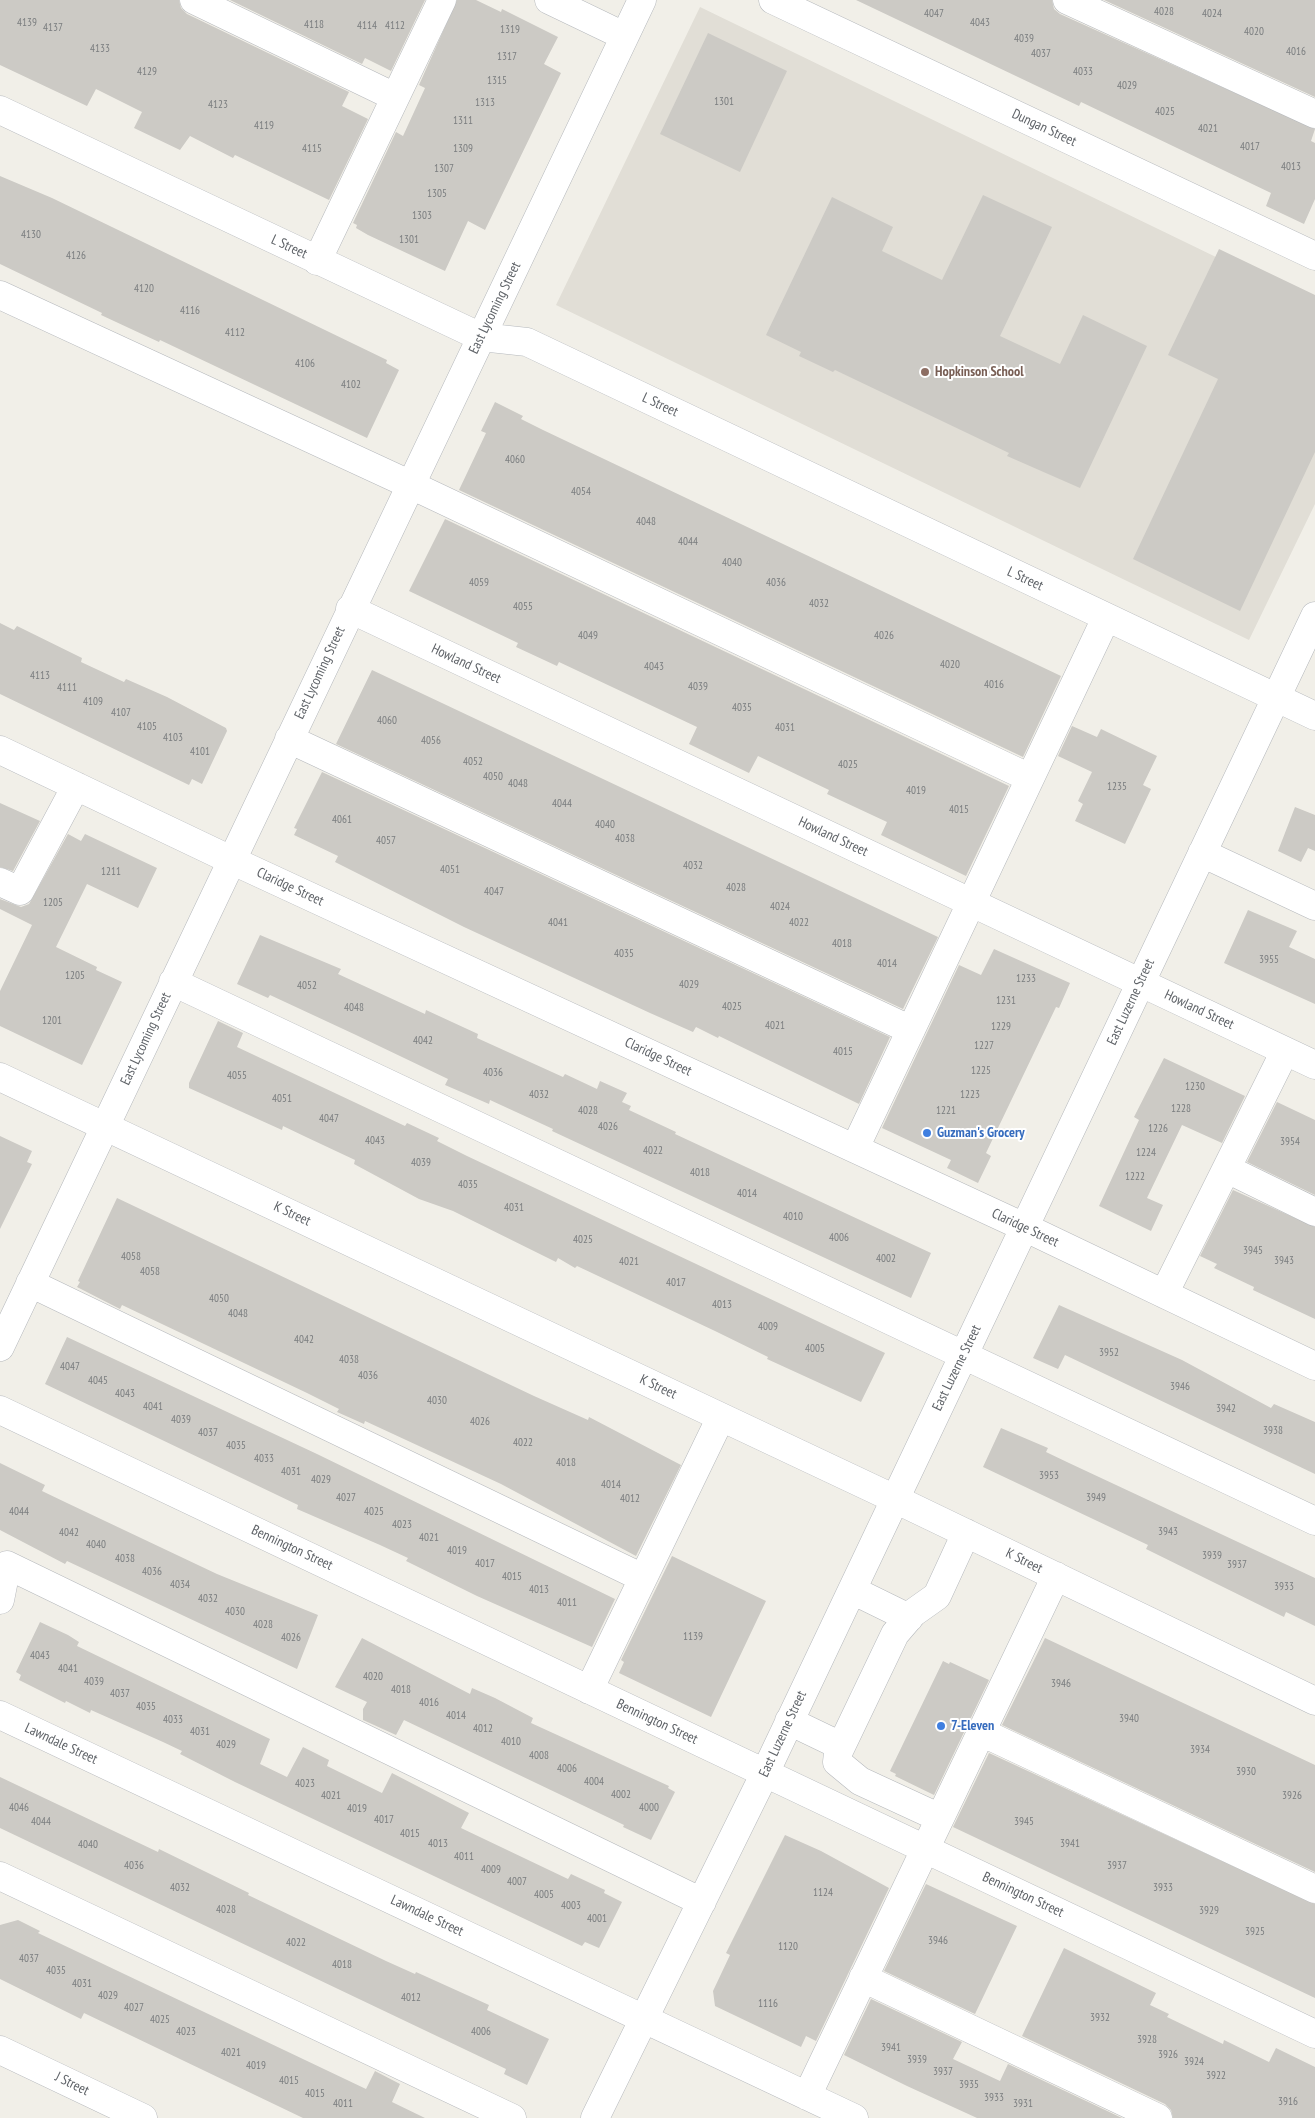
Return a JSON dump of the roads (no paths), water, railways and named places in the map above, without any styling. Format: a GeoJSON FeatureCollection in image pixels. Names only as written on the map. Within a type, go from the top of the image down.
{"type":"FeatureCollection","features":[{"type":"Feature","properties":{"kind":"street"},"geometry":{"type":"LineString","coordinates":[[194,0],[395,97]]}},
{"type":"Feature","properties":{"kind":"street"},"geometry":{"type":"LineString","coordinates":[[317,261],[442,0]]}},
{"type":"Feature","properties":{"kind":"street"},"geometry":{"type":"LineString","coordinates":[[549,0],[624,36]]}},
{"type":"Feature","properties":{"kind":"street","name":"East Lycoming Street"},"geometry":{"type":"LineString","coordinates":[[0,1347],[409,484],[642,0]]}},
{"type":"Feature","properties":{"kind":"street","name":"Dungan Street"},"geometry":{"type":"LineString","coordinates":[[773,0],[803,6],[1313,250]]}},
{"type":"Feature","properties":{"kind":"street"},"geometry":{"type":"LineString","coordinates":[[1066,0],[1315,114]]}},
{"type":"Feature","properties":{"kind":"street","name":"L Street"},"geometry":{"type":"LineString","coordinates":[[0,110],[480,337],[527,342],[1315,716]]}},
{"type":"Feature","properties":{"kind":"street"},"geometry":{"type":"LineString","coordinates":[[0,295],[409,484],[1030,778]]}},
{"type":"Feature","properties":{"kind":"street","name":"Howland Street"},"geometry":{"type":"LineString","coordinates":[[350,609],[1315,1065]]}},
{"type":"Feature","properties":{"kind":"street","name":"East Luzerne Street"},"geometry":{"type":"LineString","coordinates":[[595,2118],[765,1773],[1315,616]]}},
{"type":"Feature","properties":{"kind":"street"},"geometry":{"type":"LineString","coordinates":[[855,1148],[1106,618]]}},
{"type":"Feature","properties":{"kind":"street"},"geometry":{"type":"LineString","coordinates":[[289,738],[911,1030]]}},
{"type":"Feature","properties":{"kind":"street","name":"Claridge Street"},"geometry":{"type":"LineString","coordinates":[[0,750],[231,860],[1024,1227],[1315,1366]]}},
{"type":"Feature","properties":{"kind":"street"},"geometry":{"type":"LineString","coordinates":[[0,882],[20,891],[76,786]]}},
{"type":"Feature","properties":{"kind":"street"},"geometry":{"type":"LineString","coordinates":[[1202,852],[1315,906]]}},
{"type":"Feature","properties":{"kind":"street"},"geometry":{"type":"LineString","coordinates":[[173,982],[1315,1521]]}},
{"type":"Feature","properties":{"kind":"street"},"geometry":{"type":"LineString","coordinates":[[1164,1294],[1285,1051]]}},
{"type":"Feature","properties":{"kind":"street","name":"K Street"},"geometry":{"type":"LineString","coordinates":[[0,1077],[895,1499],[1315,1701]]}},
{"type":"Feature","properties":{"kind":"street"},"geometry":{"type":"LineString","coordinates":[[1227,1169],[1315,1212]]}},
{"type":"Feature","properties":{"kind":"street"},"geometry":{"type":"LineString","coordinates":[[30,1283],[644,1578]]}},
{"type":"Feature","properties":{"kind":"street","name":"Bennington Street"},"geometry":{"type":"LineString","coordinates":[[0,1410],[1315,2034]]}},
{"type":"Feature","properties":{"kind":"street"},"geometry":{"type":"LineString","coordinates":[[589,1690],[721,1417]]}},
{"type":"Feature","properties":{"kind":"street"},"geometry":{"type":"LineString","coordinates":[[940,1818],[860,1781],[836,1762],[841,1746],[895,1634],[909,1618],[937,1596],[966,1533]]}},
{"type":"Feature","properties":{"kind":"street"},"geometry":{"type":"LineString","coordinates":[[0,1600],[7,1565],[702,1902]]}},
{"type":"Feature","properties":{"kind":"street"},"geometry":{"type":"LineString","coordinates":[[807,2096],[1056,1576]]}},
{"type":"Feature","properties":{"kind":"street"},"geometry":{"type":"LineString","coordinates":[[852,1590],[909,1618]]}},
{"type":"Feature","properties":{"kind":"street","name":"Lawndale Street"},"geometry":{"type":"LineString","coordinates":[[0,1715],[854,2118]]}},
{"type":"Feature","properties":{"kind":"street"},"geometry":{"type":"LineString","coordinates":[[790,1720],[841,1746]]}},
{"type":"Feature","properties":{"kind":"street"},"geometry":{"type":"LineString","coordinates":[[981,1732],[1315,1889]]}},
{"type":"Feature","properties":{"kind":"street"},"geometry":{"type":"LineString","coordinates":[[0,1876],[512,2118]]}},
{"type":"Feature","properties":{"kind":"street"},"geometry":{"type":"LineString","coordinates":[[863,1978],[1158,2118]]}},
{"type":"Feature","properties":{"kind":"street","name":"J Street"},"geometry":{"type":"LineString","coordinates":[[0,2050],[143,2118]]}},
{"type":"Feature","properties":{"kind":"place","name":"Hopkinson School"},"geometry":{"type":"Point","coordinates":[925,372]}},
{"type":"Feature","properties":{"kind":"place","name":"Guzman's Grocery"},"geometry":{"type":"Point","coordinates":[927,1133]}},
{"type":"Feature","properties":{"kind":"place","name":"7-Eleven"},"geometry":{"type":"Point","coordinates":[941,1726]}}]}
